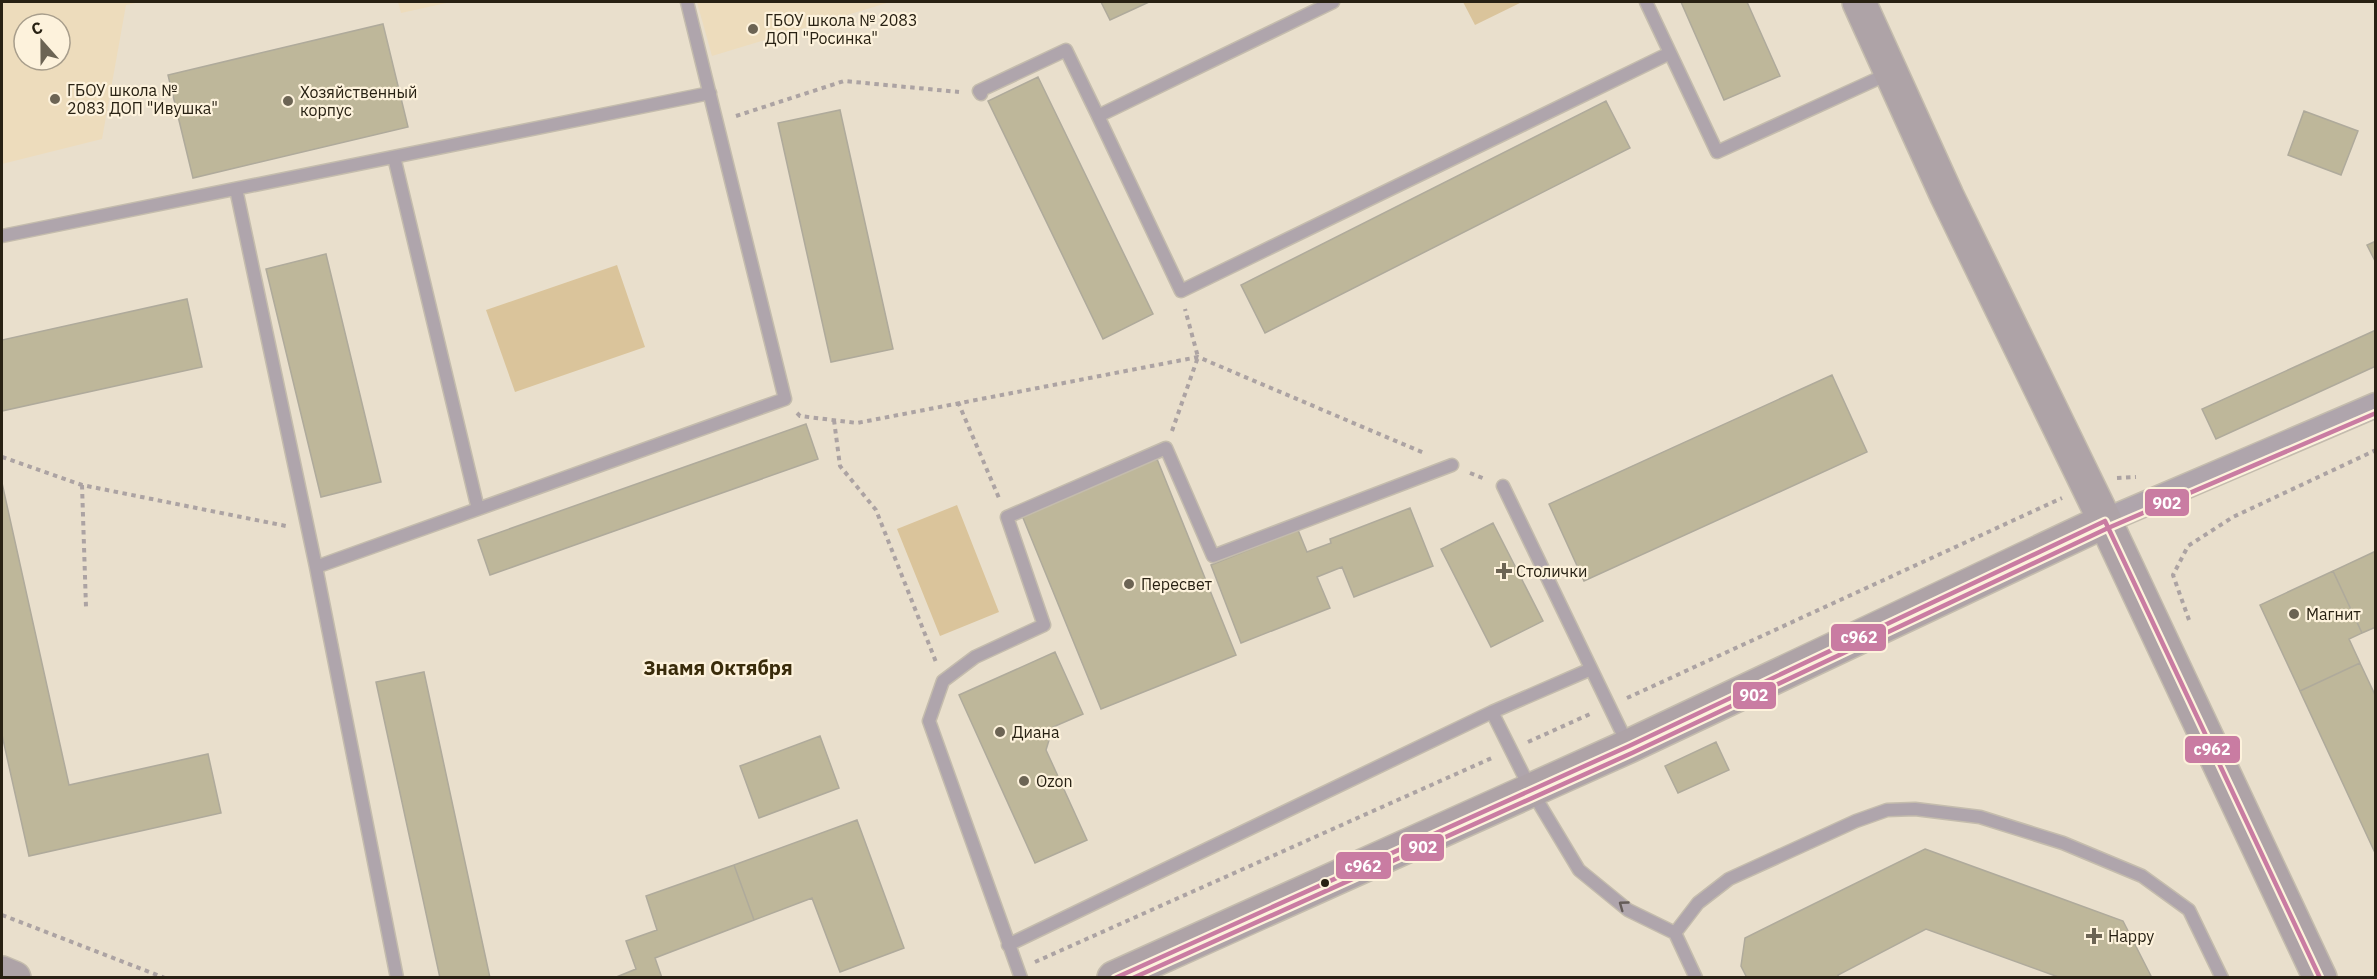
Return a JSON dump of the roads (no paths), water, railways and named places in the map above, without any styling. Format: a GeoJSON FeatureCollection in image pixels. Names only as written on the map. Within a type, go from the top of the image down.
{"type":"FeatureCollection","features":[{"type":"Feature","properties":{"kind":"main road"},"geometry":{"type":"LineString","coordinates":[[1859,2],[1947,196],[2105,521],[2320,978]]}},
{"type":"Feature","properties":{"kind":"main road"},"geometry":{"type":"LineString","coordinates":[[1114,978],[1141,971],[1629,746],[2105,521]]}},
{"type":"Feature","properties":{"kind":"main road"},"geometry":{"type":"LineString","coordinates":[[2,973],[14,978]]}},
{"type":"Feature","properties":{"kind":"street"},"geometry":{"type":"LineString","coordinates":[[2105,521],[2376,405]]}},
{"type":"Feature","properties":{"kind":"lane"},"geometry":{"type":"LineString","coordinates":[[315,567],[785,399],[687,2]]}},
{"type":"Feature","properties":{"kind":"lane"},"geometry":{"type":"LineString","coordinates":[[1098,116],[1333,2]]}},
{"type":"Feature","properties":{"kind":"lane"},"geometry":{"type":"LineString","coordinates":[[1646,2],[1717,152],[1891,72]]}},
{"type":"Feature","properties":{"kind":"lane"},"geometry":{"type":"LineString","coordinates":[[981,94],[979,92],[1066,51],[1180,291],[1670,53]]}},
{"type":"Feature","properties":{"kind":"lane"},"geometry":{"type":"LineString","coordinates":[[2,236],[710,93]]}},
{"type":"Feature","properties":{"kind":"lane"},"geometry":{"type":"LineString","coordinates":[[394,157],[478,509]]}},
{"type":"Feature","properties":{"kind":"lane"},"geometry":{"type":"LineString","coordinates":[[236,189],[315,567],[397,978]]}},
{"type":"Feature","properties":{"kind":"lane"},"geometry":{"type":"LineString","coordinates":[[1019,974],[929,722],[943,681],[975,657],[1044,625],[1007,517],[1166,448],[1213,556],[1452,465]]}},
{"type":"Feature","properties":{"kind":"lane"},"geometry":{"type":"LineString","coordinates":[[1503,486],[1629,746]]}},
{"type":"Feature","properties":{"kind":"lane"},"geometry":{"type":"LineString","coordinates":[[1008,945],[1492,712],[1591,669]]}},
{"type":"Feature","properties":{"kind":"lane"},"geometry":{"type":"LineString","coordinates":[[1492,712],[1531,790],[1579,870],[1628,910],[1675,933],[1696,978]]}},
{"type":"Feature","properties":{"kind":"lane"},"geometry":{"type":"LineString","coordinates":[[1675,933],[1698,903],[1729,879],[1856,821],[1887,810],[1915,809],[1980,817],[2062,843],[2142,876],[2189,910],[2222,978]]}},
{"type":"Feature","properties":{"kind":"place","name":"ГБОУ школа № 2083 ДОП \"Росинка\""},"geometry":{"type":"Point","coordinates":[753,29]}},
{"type":"Feature","properties":{"kind":"place","name":"ГБОУ школа № 2083 ДОП \"Ивушка\""},"geometry":{"type":"Point","coordinates":[55,99]}},
{"type":"Feature","properties":{"kind":"place","name":"Хозяйственный корпус"},"geometry":{"type":"Point","coordinates":[288,101]}},
{"type":"Feature","properties":{"kind":"place","name":"Столички"},"geometry":{"type":"Point","coordinates":[1504,571]}},
{"type":"Feature","properties":{"kind":"place","name":"Пересвет"},"geometry":{"type":"Point","coordinates":[1129,584]}},
{"type":"Feature","properties":{"kind":"place","name":"Магнит"},"geometry":{"type":"Point","coordinates":[2294,614]}},
{"type":"Feature","properties":{"kind":"place","name":"Диана"},"geometry":{"type":"Point","coordinates":[1000,732]}},
{"type":"Feature","properties":{"kind":"place","name":"Ozon"},"geometry":{"type":"Point","coordinates":[1024,781]}},
{"type":"Feature","properties":{"kind":"place","name":"Happy"},"geometry":{"type":"Point","coordinates":[2094,936]}},
{"type":"Feature","properties":{"kind":"district","name":"Знамя Октября"},"geometry":{"type":"Point","coordinates":[718,667]}}]}
